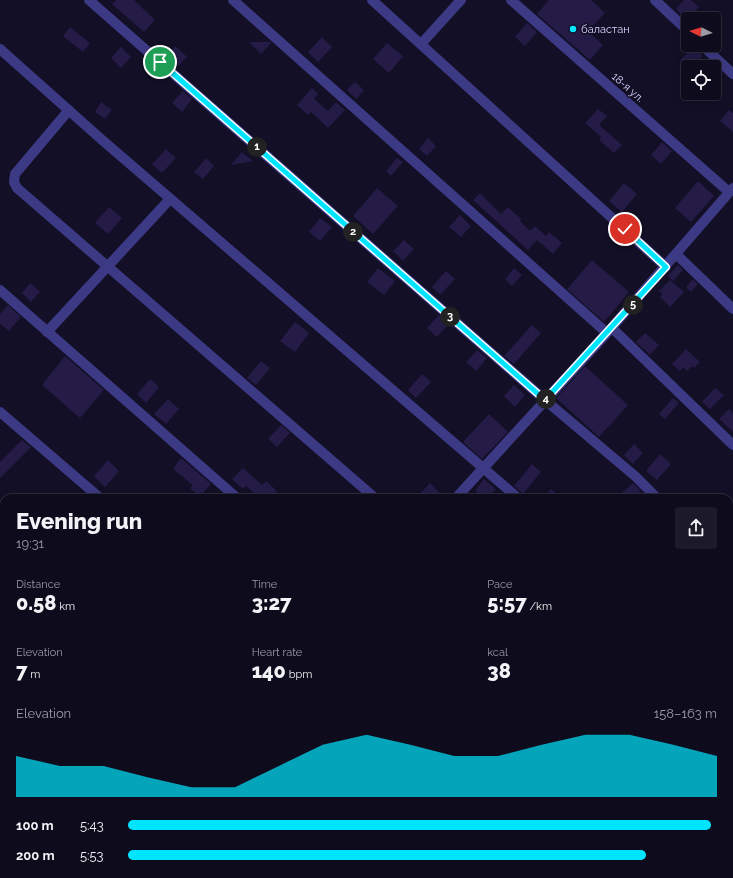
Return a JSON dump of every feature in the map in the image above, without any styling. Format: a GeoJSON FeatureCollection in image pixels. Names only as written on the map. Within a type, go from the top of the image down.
{"type":"FeatureCollection","features":[{"type":"Feature","properties":{"kind":"street"},"geometry":{"type":"LineString","coordinates":[[89,0],[545,400],[635,476],[653,494]]}},
{"type":"Feature","properties":{"kind":"street"},"geometry":{"type":"LineString","coordinates":[[234,0],[610,331],[733,446]]}},
{"type":"Feature","properties":{"kind":"street"},"geometry":{"type":"LineString","coordinates":[[372,0],[666,267]]}},
{"type":"Feature","properties":{"kind":"street"},"geometry":{"type":"LineString","coordinates":[[421,44],[461,0]]}},
{"type":"Feature","properties":{"kind":"street","name":"18-я ул."},"geometry":{"type":"LineString","coordinates":[[511,0],[731,190]]}},
{"type":"Feature","properties":{"kind":"street"},"geometry":{"type":"LineString","coordinates":[[655,0],[681,24]]}},
{"type":"Feature","properties":{"kind":"street"},"geometry":{"type":"LineString","coordinates":[[0,49],[170,199],[513,494]]}},
{"type":"Feature","properties":{"kind":"street"},"geometry":{"type":"LineString","coordinates":[[709,52],[733,74]]}},
{"type":"Feature","properties":{"kind":"street"},"geometry":{"type":"LineString","coordinates":[[69,110],[15,174],[14,182],[17,188],[107,268],[369,494]]}},
{"type":"Feature","properties":{"kind":"street"},"geometry":{"type":"LineString","coordinates":[[459,494],[610,331],[677,255],[731,190]]}},
{"type":"Feature","properties":{"kind":"street"},"geometry":{"type":"LineString","coordinates":[[47,332],[170,199]]}},
{"type":"Feature","properties":{"kind":"street"},"geometry":{"type":"LineString","coordinates":[[677,255],[733,309]]}},
{"type":"Feature","properties":{"kind":"street"},"geometry":{"type":"LineString","coordinates":[[0,290],[232,494]]}},
{"type":"Feature","properties":{"kind":"street"},"geometry":{"type":"LineString","coordinates":[[0,412],[95,494]]}},
{"type":"Feature","properties":{"kind":"building"},"geometry":{"type":"Polygon","coordinates":[[[116,0],[134,0],[155,20],[144,32],[112,4],[116,0]]]}},
{"type":"Feature","properties":{"kind":"building","name":"баластан"},"geometry":{"type":"Polygon","coordinates":[[[549,0],[591,0],[605,13],[588,31],[603,45],[590,60],[537,14],[549,0]]]}},
{"type":"Feature","properties":{"kind":"building"},"geometry":{"type":"Polygon","coordinates":[[[684,0],[691,0],[699,7],[694,12],[681,12],[681,14],[676,9],[684,0]]]}},
{"type":"Feature","properties":{"kind":"building"},"geometry":{"type":"Polygon","coordinates":[[[527,23],[537,32],[525,46],[515,37],[527,23]]]}},
{"type":"Feature","properties":{"kind":"building"},"geometry":{"type":"Polygon","coordinates":[[[70,27],[90,43],[83,52],[63,36],[70,27]]]}},
{"type":"Feature","properties":{"kind":"building"},"geometry":{"type":"Polygon","coordinates":[[[322,37],[332,47],[318,62],[308,52],[322,37]]]}},
{"type":"Feature","properties":{"kind":"building"},"geometry":{"type":"Polygon","coordinates":[[[249,42],[271,42],[271,43],[261,54],[249,42]]]}},
{"type":"Feature","properties":{"kind":"building"},"geometry":{"type":"Polygon","coordinates":[[[387,43],[403,56],[389,73],[373,59],[387,43]]]}},
{"type":"Feature","properties":{"kind":"building"},"geometry":{"type":"Polygon","coordinates":[[[175,46],[187,57],[178,66],[167,56],[175,46]]]}},
{"type":"Feature","properties":{"kind":"building"},"geometry":{"type":"Polygon","coordinates":[[[121,47],[131,57],[121,68],[111,58],[121,47]]]}},
{"type":"Feature","properties":{"kind":"building"},"geometry":{"type":"Polygon","coordinates":[[[689,52],[699,52],[703,56],[698,60],[680,60],[689,52]]]}},
{"type":"Feature","properties":{"kind":"building"},"geometry":{"type":"Polygon","coordinates":[[[355,82],[364,90],[356,99],[347,90],[355,82]]]}},
{"type":"Feature","properties":{"kind":"building"},"geometry":{"type":"Polygon","coordinates":[[[312,88],[318,94],[314,99],[328,111],[336,102],[345,110],[328,128],[311,112],[308,115],[297,105],[312,88]]]}},
{"type":"Feature","properties":{"kind":"building"},"geometry":{"type":"Polygon","coordinates":[[[183,91],[192,99],[182,112],[172,103],[183,91]]]}},
{"type":"Feature","properties":{"kind":"building"},"geometry":{"type":"Polygon","coordinates":[[[101,102],[112,110],[105,119],[95,112],[101,102]]]}},
{"type":"Feature","properties":{"kind":"building"},"geometry":{"type":"Polygon","coordinates":[[[598,109],[607,116],[599,125],[622,145],[614,153],[599,140],[601,137],[585,123],[598,109]]]}},
{"type":"Feature","properties":{"kind":"building"},"geometry":{"type":"Polygon","coordinates":[[[729,110],[733,113],[733,132],[720,121],[729,110]]]}},
{"type":"Feature","properties":{"kind":"building"},"geometry":{"type":"Polygon","coordinates":[[[428,138],[436,146],[427,156],[419,149],[428,138]]]}},
{"type":"Feature","properties":{"kind":"building"},"geometry":{"type":"Polygon","coordinates":[[[662,142],[672,151],[661,164],[651,155],[662,142]]]}},
{"type":"Feature","properties":{"kind":"building"},"geometry":{"type":"Polygon","coordinates":[[[166,149],[176,158],[162,173],[152,164],[166,149]]]}},
{"type":"Feature","properties":{"kind":"building"},"geometry":{"type":"Polygon","coordinates":[[[242,152],[253,161],[231,165],[242,152]]]}},
{"type":"Feature","properties":{"kind":"building"},"geometry":{"type":"Polygon","coordinates":[[[206,158],[214,166],[203,179],[194,172],[206,158]]]}},
{"type":"Feature","properties":{"kind":"building"},"geometry":{"type":"Polygon","coordinates":[[[397,158],[403,162],[391,176],[386,171],[397,158]]]}},
{"type":"Feature","properties":{"kind":"building"},"geometry":{"type":"Polygon","coordinates":[[[698,181],[714,196],[691,222],[675,208],[698,181]]]}},
{"type":"Feature","properties":{"kind":"building"},"geometry":{"type":"Polygon","coordinates":[[[624,183],[637,194],[622,212],[609,201],[624,183]]]}},
{"type":"Feature","properties":{"kind":"building"},"geometry":{"type":"Polygon","coordinates":[[[377,188],[398,206],[373,234],[353,216],[377,188]]]}},
{"type":"Feature","properties":{"kind":"building"},"geometry":{"type":"Polygon","coordinates":[[[480,193],[501,214],[508,207],[521,219],[520,221],[530,231],[535,226],[546,236],[549,232],[562,243],[553,254],[537,240],[528,250],[473,200],[480,193]]]}},
{"type":"Feature","properties":{"kind":"building"},"geometry":{"type":"Polygon","coordinates":[[[109,207],[122,218],[108,234],[95,223],[109,207]]]}},
{"type":"Feature","properties":{"kind":"building"},"geometry":{"type":"Polygon","coordinates":[[[460,215],[471,226],[461,237],[449,227],[460,215]]]}},
{"type":"Feature","properties":{"kind":"building"},"geometry":{"type":"Polygon","coordinates":[[[320,218],[332,227],[320,241],[309,232],[320,218]]]}},
{"type":"Feature","properties":{"kind":"building"},"geometry":{"type":"Polygon","coordinates":[[[404,240],[414,249],[403,261],[393,251],[404,240]]]}},
{"type":"Feature","properties":{"kind":"building"},"geometry":{"type":"Polygon","coordinates":[[[592,260],[629,292],[604,322],[567,289],[592,260]]]}},
{"type":"Feature","properties":{"kind":"building"},"geometry":{"type":"Polygon","coordinates":[[[678,265],[683,270],[673,281],[668,276],[678,265]]]}},
{"type":"Feature","properties":{"kind":"building"},"geometry":{"type":"Polygon","coordinates":[[[378,268],[395,281],[384,295],[367,282],[378,268]]]}},
{"type":"Feature","properties":{"kind":"building"},"geometry":{"type":"Polygon","coordinates":[[[514,268],[522,275],[512,286],[505,279],[514,268]]]}},
{"type":"Feature","properties":{"kind":"building"},"geometry":{"type":"Polygon","coordinates":[[[446,271],[455,279],[440,295],[432,287],[446,271]]]}},
{"type":"Feature","properties":{"kind":"building"},"geometry":{"type":"Polygon","coordinates":[[[693,279],[698,284],[691,292],[686,287],[693,279]]]}},
{"type":"Feature","properties":{"kind":"building"},"geometry":{"type":"Polygon","coordinates":[[[670,280],[684,292],[670,307],[660,297],[662,294],[659,291],[670,280]]]}},
{"type":"Feature","properties":{"kind":"building"},"geometry":{"type":"Polygon","coordinates":[[[30,283],[40,292],[31,302],[22,293],[30,283]]]}},
{"type":"Feature","properties":{"kind":"building"},"geometry":{"type":"Polygon","coordinates":[[[8,305],[21,317],[9,331],[0,324],[0,314],[8,305]]]}},
{"type":"Feature","properties":{"kind":"building"},"geometry":{"type":"Polygon","coordinates":[[[439,315],[449,324],[437,337],[427,328],[439,315]]]}},
{"type":"Feature","properties":{"kind":"building"},"geometry":{"type":"Polygon","coordinates":[[[295,322],[309,333],[295,352],[280,341],[295,322]]]}},
{"type":"Feature","properties":{"kind":"building"},"geometry":{"type":"Polygon","coordinates":[[[532,325],[541,333],[514,364],[504,356],[532,325]]]}},
{"type":"Feature","properties":{"kind":"building"},"geometry":{"type":"Polygon","coordinates":[[[645,333],[659,345],[650,355],[636,342],[645,333]]]}},
{"type":"Feature","properties":{"kind":"building"},"geometry":{"type":"Polygon","coordinates":[[[686,349],[700,362],[694,368],[692,366],[687,371],[683,367],[680,371],[672,364],[686,349]]]}},
{"type":"Feature","properties":{"kind":"building"},"geometry":{"type":"Polygon","coordinates":[[[477,350],[487,358],[476,371],[466,362],[477,350]]]}},
{"type":"Feature","properties":{"kind":"building"},"geometry":{"type":"Polygon","coordinates":[[[65,356],[104,390],[80,418],[42,385],[65,356]]]}},
{"type":"Feature","properties":{"kind":"building"},"geometry":{"type":"Polygon","coordinates":[[[261,361],[270,368],[256,385],[247,378],[261,361]]]}},
{"type":"Feature","properties":{"kind":"building"},"geometry":{"type":"Polygon","coordinates":[[[585,366],[628,405],[599,437],[556,398],[585,366]]]}},
{"type":"Feature","properties":{"kind":"building"},"geometry":{"type":"Polygon","coordinates":[[[422,374],[431,382],[416,398],[408,390],[422,374]]]}},
{"type":"Feature","properties":{"kind":"building"},"geometry":{"type":"Polygon","coordinates":[[[150,379],[159,387],[146,403],[137,394],[150,379]]]}},
{"type":"Feature","properties":{"kind":"building"},"geometry":{"type":"Polygon","coordinates":[[[514,385],[525,395],[515,407],[504,396],[514,385]]]}},
{"type":"Feature","properties":{"kind":"building"},"geometry":{"type":"Polygon","coordinates":[[[715,388],[724,395],[710,409],[702,402],[715,388]]]}},
{"type":"Feature","properties":{"kind":"building"},"geometry":{"type":"Polygon","coordinates":[[[673,398],[679,403],[665,419],[659,414],[673,398]]]}},
{"type":"Feature","properties":{"kind":"building"},"geometry":{"type":"Polygon","coordinates":[[[168,399],[179,409],[166,424],[154,414],[168,399]]]}},
{"type":"Feature","properties":{"kind":"building"},"geometry":{"type":"Polygon","coordinates":[[[729,409],[733,413],[733,432],[719,419],[729,409]]]}},
{"type":"Feature","properties":{"kind":"building"},"geometry":{"type":"Polygon","coordinates":[[[489,414],[508,432],[482,459],[463,442],[489,414]]]}},
{"type":"Feature","properties":{"kind":"building"},"geometry":{"type":"Polygon","coordinates":[[[281,425],[290,433],[277,447],[268,439],[281,425]]]}},
{"type":"Feature","properties":{"kind":"building"},"geometry":{"type":"Polygon","coordinates":[[[22,440],[31,447],[0,478],[0,462],[22,440]]]}},
{"type":"Feature","properties":{"kind":"building"},"geometry":{"type":"Polygon","coordinates":[[[634,444],[643,453],[633,464],[624,455],[634,444]]]}},
{"type":"Feature","properties":{"kind":"building"},"geometry":{"type":"Polygon","coordinates":[[[660,454],[671,464],[657,480],[646,471],[660,454]]]}},
{"type":"Feature","properties":{"kind":"building"},"geometry":{"type":"Polygon","coordinates":[[[181,458],[211,484],[203,494],[197,494],[190,488],[193,485],[173,469],[181,458]]]}},
{"type":"Feature","properties":{"kind":"building"},"geometry":{"type":"Polygon","coordinates":[[[108,460],[119,471],[105,487],[94,476],[108,460]]]}},
{"type":"Feature","properties":{"kind":"building"},"geometry":{"type":"Polygon","coordinates":[[[532,464],[541,472],[523,494],[514,486],[532,464]]]}},
{"type":"Feature","properties":{"kind":"building"},"geometry":{"type":"Polygon","coordinates":[[[243,468],[262,485],[266,481],[277,491],[274,494],[255,494],[246,486],[243,489],[232,479],[243,468]]]}},
{"type":"Feature","properties":{"kind":"building"},"geometry":{"type":"Polygon","coordinates":[[[484,479],[496,489],[492,494],[479,494],[475,491],[484,479]]]}},
{"type":"Feature","properties":{"kind":"building"},"geometry":{"type":"Polygon","coordinates":[[[430,483],[441,494],[420,494],[430,483]]]}},
{"type":"Feature","properties":{"kind":"building"},"geometry":{"type":"Polygon","coordinates":[[[633,483],[641,491],[638,494],[621,494],[633,483]]]}},
{"type":"Feature","properties":{"kind":"building"},"geometry":{"type":"Polygon","coordinates":[[[551,489],[557,494],[547,494],[551,489]]]}},
{"type":"Feature","properties":{"kind":"place","name":"баластан"},"geometry":{"type":"Point","coordinates":[573,29]}},
{"type":"Feature","properties":{"kind":"route"},"geometry":{"type":"LineString","coordinates":[[160,62],[545,400],[666,267],[625,229]]}}]}
